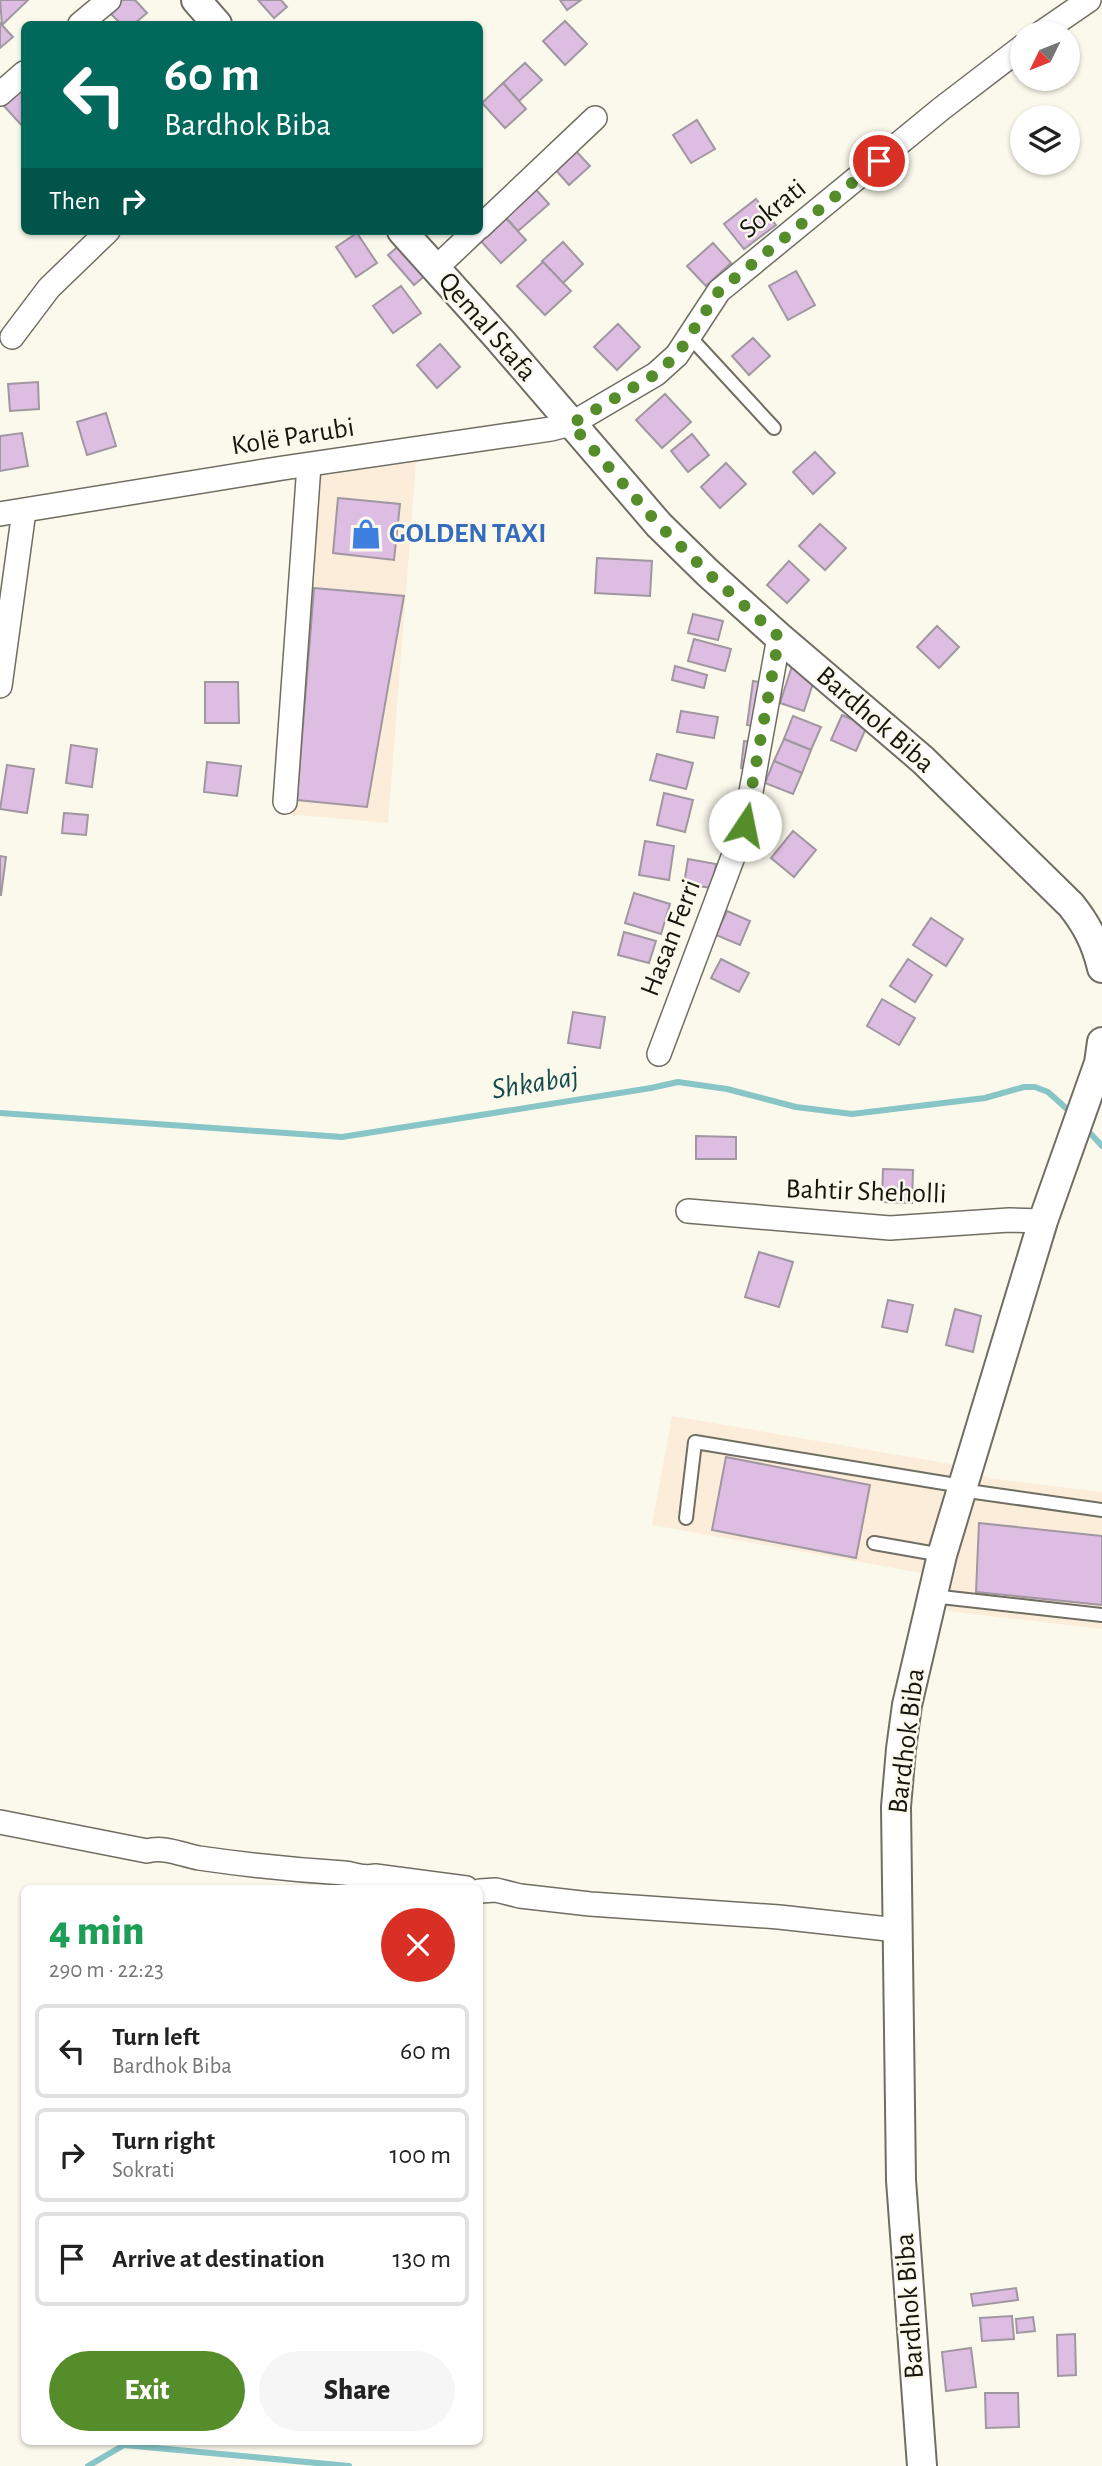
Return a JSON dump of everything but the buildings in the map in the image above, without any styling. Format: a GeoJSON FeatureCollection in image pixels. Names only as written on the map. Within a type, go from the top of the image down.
{"type":"FeatureCollection","features":[{"type":"Feature","properties":{"kind":"street"},"geometry":{"type":"LineString","coordinates":[[84,21],[109,0]]}},
{"type":"Feature","properties":{"kind":"street"},"geometry":{"type":"LineString","coordinates":[[196,0],[214,21]]}},
{"type":"Feature","properties":{"kind":"street"},"geometry":{"type":"LineString","coordinates":[[1058,21],[1089,0]]}},
{"type":"Feature","properties":{"kind":"street","name":"Sokrati"},"geometry":{"type":"LineString","coordinates":[[571,424],[656,374],[677,355],[719,291],[941,109],[1010,56]]}},
{"type":"Feature","properties":{"kind":"street"},"geometry":{"type":"LineString","coordinates":[[0,94],[21,76]]}},
{"type":"Feature","properties":{"kind":"street"},"geometry":{"type":"LineString","coordinates":[[483,223],[595,118]]}},
{"type":"Feature","properties":{"kind":"street"},"geometry":{"type":"LineString","coordinates":[[12,337],[49,288],[104,235]]}},
{"type":"Feature","properties":{"kind":"street","name":"Qemal Stafa"},"geometry":{"type":"LineString","coordinates":[[406,235],[571,424]]}},
{"type":"Feature","properties":{"kind":"street"},"geometry":{"type":"LineString","coordinates":[[436,268],[471,235]]}},
{"type":"Feature","properties":{"kind":"street","name":"Kolë Parubi"},"geometry":{"type":"LineString","coordinates":[[0,514],[571,424]]}},
{"type":"Feature","properties":{"kind":"street","name":"Bardhok Biba"},"geometry":{"type":"LineString","coordinates":[[571,424],[659,525],[708,573],[923,761],[1071,905],[1096,943],[1102,968]]}},
{"type":"Feature","properties":{"kind":"street"},"geometry":{"type":"LineString","coordinates":[[285,802],[309,464]]}},
{"type":"Feature","properties":{"kind":"street"},"geometry":{"type":"LineString","coordinates":[[0,686],[24,511]]}},
{"type":"Feature","properties":{"kind":"street","name":"Hasan Ferri"},"geometry":{"type":"LineString","coordinates":[[659,1054],[745,825],[779,637]]}},
{"type":"Feature","properties":{"kind":"street","name":"Bardhok Biba"},"geometry":{"type":"LineString","coordinates":[[922,2466],[901,2180],[896,1807],[901,1749],[912,1683],[942,1555],[1043,1221],[1099,1063],[1102,1042]]}},
{"type":"Feature","properties":{"kind":"street","name":"Bahtir Sheholli"},"geometry":{"type":"LineString","coordinates":[[688,1211],[890,1228],[1009,1220],[1043,1221]]}},
{"type":"Feature","properties":{"kind":"street"},"geometry":{"type":"LineString","coordinates":[[0,1822],[147,1851],[158,1848],[197,1857],[310,1872],[348,1873],[362,1879],[375,1876],[443,1885]]}},
{"type":"Feature","properties":{"kind":"street"},"geometry":{"type":"LineString","coordinates":[[483,1891],[897,1930]]}},
{"type":"Feature","properties":{"kind":"lane"},"geometry":{"type":"LineString","coordinates":[[690,337],[774,428]]}},
{"type":"Feature","properties":{"kind":"lane"},"geometry":{"type":"LineString","coordinates":[[686,1518],[695,1442],[956,1485],[975,1492],[1102,1510]]}},
{"type":"Feature","properties":{"kind":"lane"},"geometry":{"type":"LineString","coordinates":[[874,1543],[942,1555]]}},
{"type":"Feature","properties":{"kind":"lane"},"geometry":{"type":"LineString","coordinates":[[931,1595],[1102,1615]]}},
{"type":"Feature","properties":{"kind":"shaded area"},"geometry":{"type":"Polygon","coordinates":[[[416,462],[388,823],[288,814],[320,476],[416,462]]]}},
{"type":"Feature","properties":{"kind":"shaded area"},"geometry":{"type":"Polygon","coordinates":[[[672,1416],[956,1465],[988,1478],[1102,1492],[1102,1629],[948,1611],[927,1574],[652,1525],[672,1416]]]}},
{"type":"Feature","properties":{"kind":"waterway","name":"Shkabaj"},"geometry":{"type":"LineString","coordinates":[[0,1113],[342,1137],[678,1082],[727,1089],[796,1107],[852,1114],[985,1098],[1024,1087],[1035,1087],[1048,1092],[1067,1109]]}},
{"type":"Feature","properties":{"kind":"waterway","name":"Shkabaj"},"geometry":{"type":"LineString","coordinates":[[1091,1134],[1102,1146]]}},
{"type":"Feature","properties":{"kind":"waterway"},"geometry":{"type":"LineString","coordinates":[[88,2466],[124,2445],[349,2466]]}},
{"type":"Feature","properties":{"kind":"place","name":"GOLDEN TAXI"},"geometry":{"type":"Point","coordinates":[366,534]}},
{"type":"Feature","properties":{"kind":"route"},"geometry":{"type":"LineString","coordinates":[[745,825],[779,637],[659,525],[571,424],[656,374],[677,355],[719,291],[879,161]]}}]}
